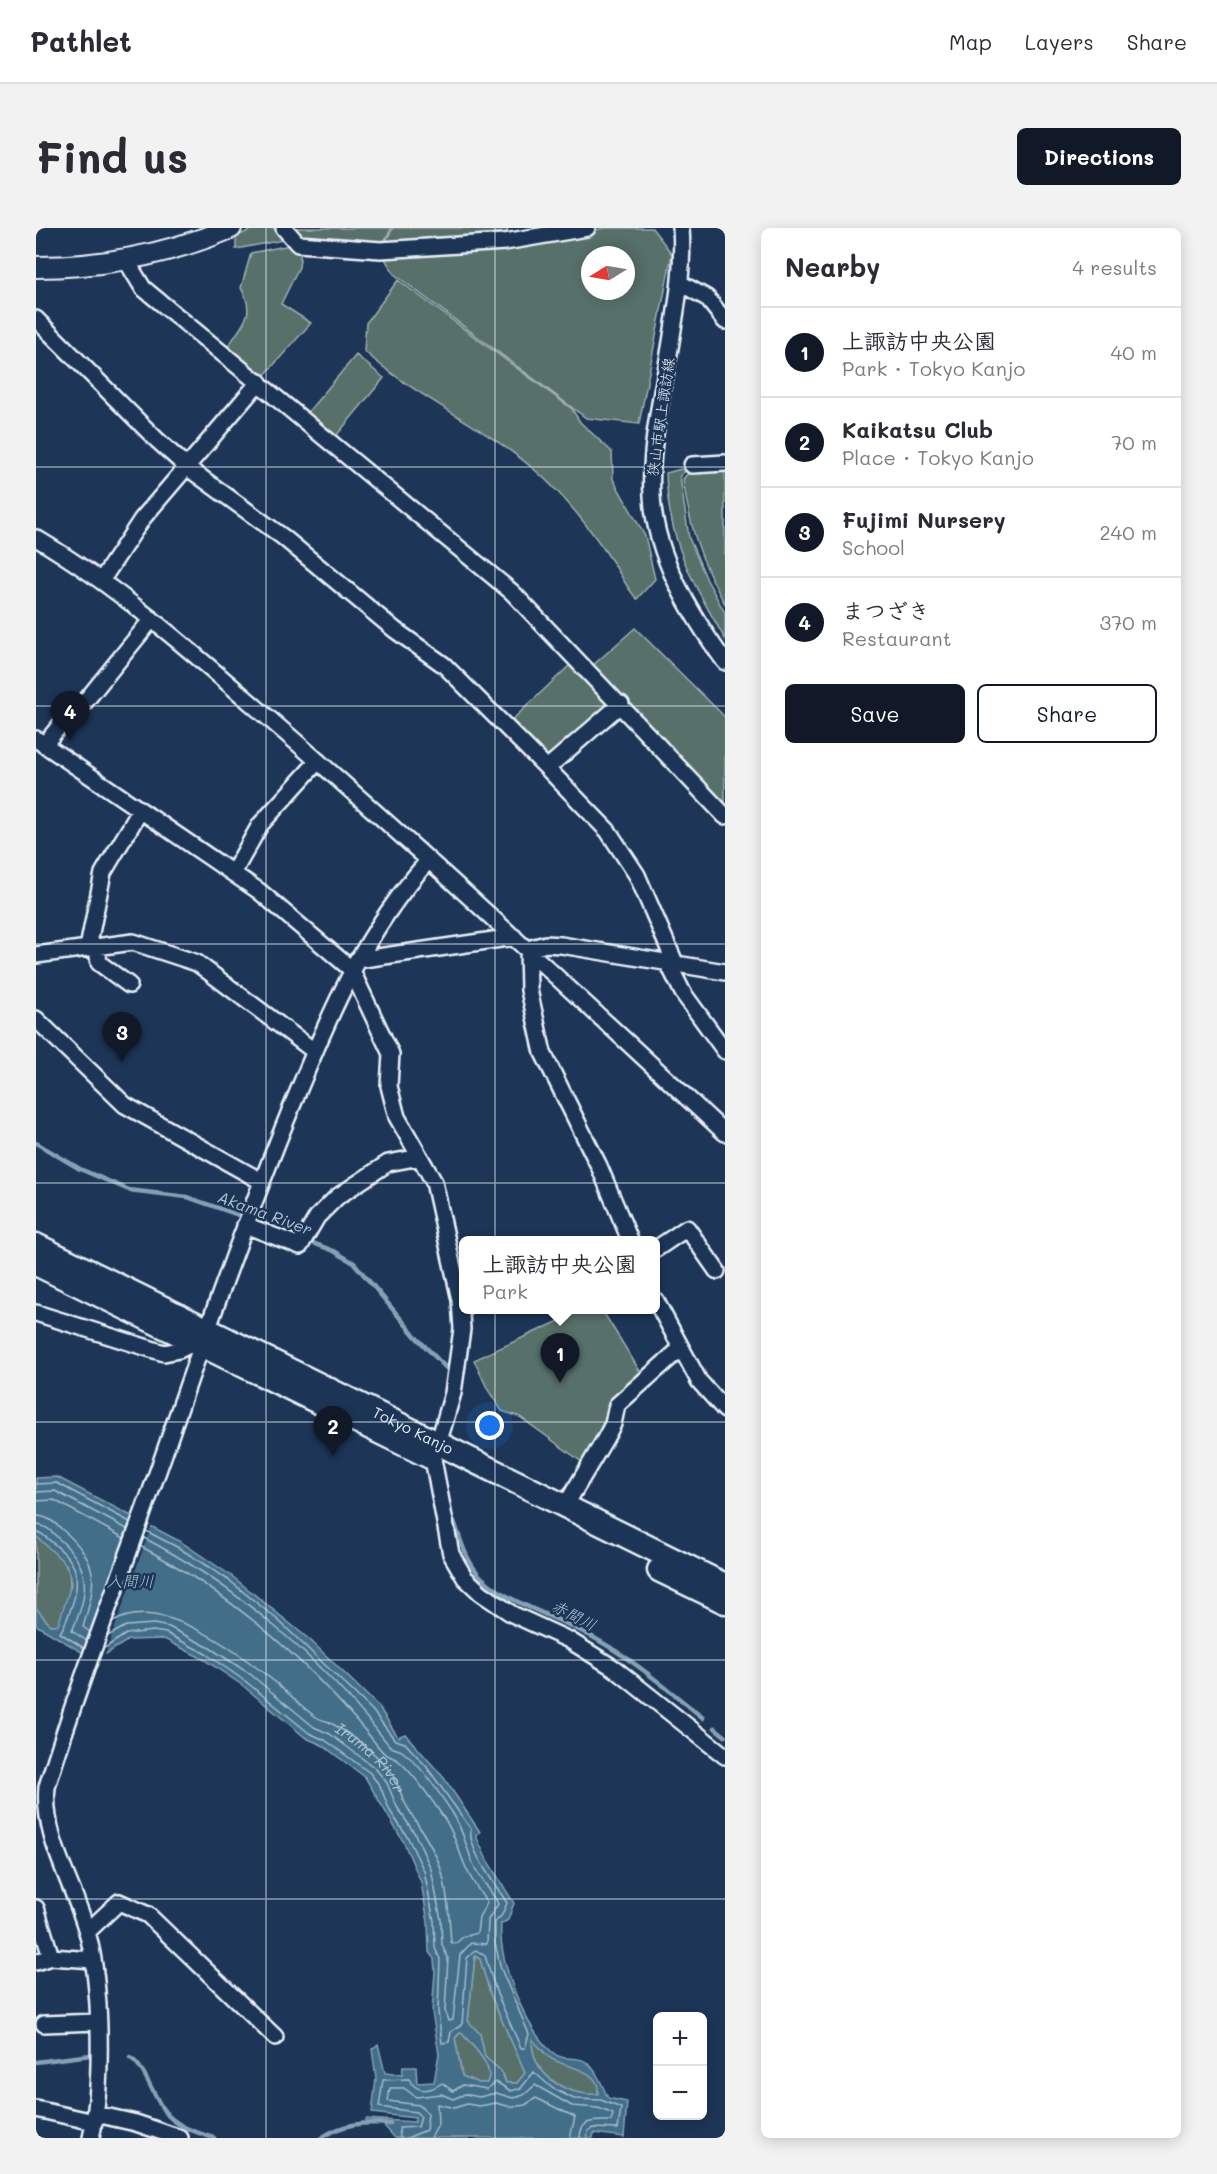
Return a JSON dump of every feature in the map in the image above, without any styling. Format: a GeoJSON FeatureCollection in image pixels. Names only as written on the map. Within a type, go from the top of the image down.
{"type":"FeatureCollection","features":[{"type":"Feature","properties":{"kind":"highway","name":"Tokyo Kanjo"},"geometry":{"type":"LineString","coordinates":[[36,1245],[201,1338]]}},
{"type":"Feature","properties":{"kind":"highway","name":"Tokyo Kanjo"},"geometry":{"type":"LineString","coordinates":[[36,1264],[201,1338],[436,1451],[564,1508],[725,1585]]}},
{"type":"Feature","properties":{"kind":"highway","name":"Tokyo Kanjo"},"geometry":{"type":"LineString","coordinates":[[436,1451],[725,1602]]}},
{"type":"Feature","properties":{"kind":"main road"},"geometry":{"type":"LineString","coordinates":[[36,267],[85,265],[126,260],[172,250],[231,228]]}},
{"type":"Feature","properties":{"kind":"street"},"geometry":{"type":"LineString","coordinates":[[284,228],[298,244],[381,250],[505,242],[587,228]]}},
{"type":"Feature","properties":{"kind":"street","name":"狭山市駅上諏訪線"},"geometry":{"type":"LineString","coordinates":[[681,228],[680,282],[653,450],[652,499],[662,545],[672,573],[699,622],[725,662]]}},
{"type":"Feature","properties":{"kind":"street"},"geometry":{"type":"LineString","coordinates":[[126,260],[143,288],[512,592],[621,704],[725,816]]}},
{"type":"Feature","properties":{"kind":"street"},"geometry":{"type":"LineString","coordinates":[[680,282],[707,298],[725,321]]}},
{"type":"Feature","properties":{"kind":"street"},"geometry":{"type":"LineString","coordinates":[[36,319],[188,468],[283,537],[395,630],[444,665],[608,831],[637,875],[683,993],[725,1051]]}},
{"type":"Feature","properties":{"kind":"street"},"geometry":{"type":"LineString","coordinates":[[100,581],[142,519],[188,468],[259,382]]}},
{"type":"Feature","properties":{"kind":"street"},"geometry":{"type":"LineString","coordinates":[[692,465],[725,463]]}},
{"type":"Feature","properties":{"kind":"street"},"geometry":{"type":"LineString","coordinates":[[36,538],[152,619],[318,761],[528,949],[725,1133]]}},
{"type":"Feature","properties":{"kind":"street"},"geometry":{"type":"LineString","coordinates":[[152,619],[75,714],[40,742],[259,891],[354,965],[391,1054],[389,1086],[397,1117],[434,1182],[459,1295]]}},
{"type":"Feature","properties":{"kind":"street"},"geometry":{"type":"LineString","coordinates":[[547,768],[621,704]]}},
{"type":"Feature","properties":{"kind":"street"},"geometry":{"type":"LineString","coordinates":[[233,873],[260,825],[318,761]]}},
{"type":"Feature","properties":{"kind":"street"},"geometry":{"type":"LineString","coordinates":[[129,985],[99,963],[92,948],[103,873],[140,811]]}},
{"type":"Feature","properties":{"kind":"street"},"geometry":{"type":"LineString","coordinates":[[91,2138],[95,2118],[97,2022],[93,1960],[87,1932],[48,1819],[46,1786],[165,1449],[201,1338],[314,1051],[354,965],[393,902],[429,860]]}},
{"type":"Feature","properties":{"kind":"street"},"geometry":{"type":"LineString","coordinates":[[354,965],[514,937]]}},
{"type":"Feature","properties":{"kind":"street"},"geometry":{"type":"LineString","coordinates":[[36,956],[133,942],[197,963],[314,1051]]}},
{"type":"Feature","properties":{"kind":"street"},"geometry":{"type":"LineString","coordinates":[[528,949],[546,944],[561,945],[725,972]]}},
{"type":"Feature","properties":{"kind":"street"},"geometry":{"type":"LineString","coordinates":[[528,949],[529,990],[543,1053],[599,1166],[628,1236]]}},
{"type":"Feature","properties":{"kind":"street"},"geometry":{"type":"LineString","coordinates":[[36,1019],[125,1105],[261,1181]]}},
{"type":"Feature","properties":{"kind":"street"},"geometry":{"type":"LineString","coordinates":[[246,1221],[304,1239],[317,1217],[337,1197],[388,1163],[420,1157]]}},
{"type":"Feature","properties":{"kind":"street"},"geometry":{"type":"LineString","coordinates":[[660,1247],[687,1228],[717,1271]]}},
{"type":"Feature","properties":{"kind":"street"},"geometry":{"type":"LineString","coordinates":[[660,1309],[699,1381],[725,1410]]}},
{"type":"Feature","properties":{"kind":"street"},"geometry":{"type":"LineString","coordinates":[[36,1313],[164,1353],[179,1350],[201,1338]]}},
{"type":"Feature","properties":{"kind":"street"},"geometry":{"type":"LineString","coordinates":[[461,1314],[462,1329],[453,1393],[436,1451],[451,1554],[465,1578],[481,1593],[512,1614],[569,1640],[614,1668],[725,1756]]}},
{"type":"Feature","properties":{"kind":"street"},"geometry":{"type":"LineString","coordinates":[[564,1508],[606,1439],[613,1424],[617,1405],[680,1349]]}},
{"type":"Feature","properties":{"kind":"street"},"geometry":{"type":"LineString","coordinates":[[87,1932],[119,1902],[148,1915],[275,2037]]}},
{"type":"Feature","properties":{"kind":"street"},"geometry":{"type":"LineString","coordinates":[[36,1908],[43,1960],[93,1960]]}},
{"type":"Feature","properties":{"kind":"street"},"geometry":{"type":"LineString","coordinates":[[44,2024],[97,2022]]}},
{"type":"Feature","properties":{"kind":"street"},"geometry":{"type":"LineString","coordinates":[[36,2109],[136,2123],[180,2138]]}},
{"type":"Feature","properties":{"kind":"green space"},"geometry":{"type":"Polygon","coordinates":[[[254,228],[279,228],[283,240],[236,249],[236,237],[254,228]]]}},
{"type":"Feature","properties":{"kind":"green space"},"geometry":{"type":"Polygon","coordinates":[[[291,228],[392,228],[380,248],[299,241],[291,228]]]}},
{"type":"Feature","properties":{"kind":"green space"},"geometry":{"type":"Polygon","coordinates":[[[393,228],[508,228],[504,241],[382,248],[393,228]]]}},
{"type":"Feature","properties":{"kind":"green space"},"geometry":{"type":"Polygon","coordinates":[[[606,228],[652,228],[672,254],[639,424],[586,418],[394,274],[381,252],[505,244],[606,228]]]}},
{"type":"Feature","properties":{"kind":"green space"},"geometry":{"type":"Polygon","coordinates":[[[290,245],[301,251],[299,267],[281,304],[311,323],[263,377],[227,348],[248,313],[246,297],[241,288],[251,253],[290,245]]]}},
{"type":"Feature","properties":{"kind":"green space"},"geometry":{"type":"Polygon","coordinates":[[[398,280],[572,409],[580,422],[612,452],[613,479],[645,536],[655,579],[637,599],[586,524],[556,490],[534,470],[511,451],[411,387],[364,351],[366,323],[398,280]]]}},
{"type":"Feature","properties":{"kind":"green space"},"geometry":{"type":"Polygon","coordinates":[[[356,355],[384,378],[336,436],[307,413],[356,355]]]}},
{"type":"Feature","properties":{"kind":"green space"},"geometry":{"type":"Polygon","coordinates":[[[725,466],[725,604],[697,543],[683,479],[691,470],[725,466]]]}},
{"type":"Feature","properties":{"kind":"green space"},"geometry":{"type":"Polygon","coordinates":[[[689,467],[680,476],[689,538],[707,580],[725,613],[725,639],[692,579],[671,520],[666,473],[689,467]]]}},
{"type":"Feature","properties":{"kind":"green space"},"geometry":{"type":"Polygon","coordinates":[[[635,628],[725,717],[725,807],[591,667],[635,628]]]}},
{"type":"Feature","properties":{"kind":"green space"},"geometry":{"type":"Polygon","coordinates":[[[572,663],[609,700],[608,706],[552,757],[544,757],[511,721],[572,663]]]}},
{"type":"Feature","properties":{"kind":"green space"},"geometry":{"type":"Polygon","coordinates":[[[574,1314],[604,1314],[643,1376],[608,1425],[586,1465],[520,1417],[502,1411],[488,1390],[474,1360],[574,1314]]]}},
{"type":"Feature","properties":{"kind":"green space"},"geometry":{"type":"Polygon","coordinates":[[[36,1536],[64,1562],[70,1577],[68,1598],[58,1625],[50,1625],[36,1608],[36,1536]]]}},
{"type":"Feature","properties":{"kind":"green space"},"geometry":{"type":"Polygon","coordinates":[[[475,1956],[480,1959],[491,1996],[525,2073],[517,2083],[506,2083],[503,2074],[485,2057],[480,2034],[468,2021],[475,1956]]]}},
{"type":"Feature","properties":{"kind":"green space"},"geometry":{"type":"Polygon","coordinates":[[[461,2032],[485,2063],[489,2076],[487,2083],[478,2083],[462,2076],[455,2038],[461,2032]]]}},
{"type":"Feature","properties":{"kind":"green space"},"geometry":{"type":"Polygon","coordinates":[[[532,2039],[549,2057],[581,2070],[595,2079],[598,2095],[573,2091],[552,2080],[537,2063],[532,2039]]]}},
{"type":"Feature","properties":{"kind":"water","name":"入間川"},"geometry":{"type":"Polygon","coordinates":[[[57,1477],[181,1542],[233,1577],[310,1640],[379,1707],[398,1737],[405,1734],[444,1778],[480,1832],[476,1836],[487,1860],[514,1903],[508,1920],[501,1924],[501,1939],[509,1974],[523,2011],[532,2027],[552,2052],[561,2057],[584,2060],[597,2074],[608,2098],[627,2102],[624,2137],[594,2133],[593,2138],[395,2138],[380,2121],[366,2123],[366,2119],[415,2122],[415,2118],[372,2113],[376,2078],[372,2049],[378,2044],[385,2073],[402,2075],[403,2067],[416,2067],[417,2083],[434,2082],[439,2054],[432,2012],[435,1972],[434,1959],[429,1952],[428,1922],[421,1882],[403,1841],[365,1777],[322,1745],[306,1738],[242,1685],[203,1659],[164,1639],[128,1640],[106,1654],[90,1657],[36,1625],[36,1608],[50,1625],[58,1625],[71,1585],[71,1576],[66,1564],[36,1536],[36,1478],[57,1477]],[[475,1956],[468,2021],[480,2034],[485,2057],[501,2071],[506,2083],[517,2083],[525,2073],[491,1996],[480,1959],[475,1956]],[[461,2032],[455,2038],[462,2076],[478,2083],[487,2083],[488,2070],[481,2056],[461,2032]],[[532,2039],[533,2051],[543,2072],[562,2087],[585,2094],[598,2094],[594,2079],[588,2074],[549,2057],[532,2039]]]}},
{"type":"Feature","properties":{"kind":"pier"},"geometry":{"type":"Polygon","coordinates":[[[133,1514],[152,1524],[104,1658],[88,1660],[82,1657],[133,1514]]]}},
{"type":"Feature","properties":{"kind":"waterway","name":"Akama River"},"geometry":{"type":"LineString","coordinates":[[36,1143],[80,1169],[129,1190],[187,1197],[244,1217]]}},
{"type":"Feature","properties":{"kind":"waterway","name":"Akama River"},"geometry":{"type":"LineString","coordinates":[[263,1224],[334,1251],[354,1263],[416,1337],[447,1369]]}},
{"type":"Feature","properties":{"kind":"waterway","name":"赤間川"},"geometry":{"type":"LineString","coordinates":[[454,1521],[476,1572],[493,1587],[518,1602],[615,1650],[703,1718]]}},
{"type":"Feature","properties":{"kind":"waterway","name":"赤間川"},"geometry":{"type":"LineString","coordinates":[[715,1728],[725,1736]]}},
{"type":"Feature","properties":{"kind":"waterway"},"geometry":{"type":"LineString","coordinates":[[36,2062],[91,2055]]}},
{"type":"Feature","properties":{"kind":"waterway"},"geometry":{"type":"LineString","coordinates":[[130,2058],[140,2067],[161,2106],[175,2122],[214,2138]]}},
{"type":"Feature","properties":{"kind":"waterway"},"geometry":{"type":"LineString","coordinates":[[321,2138],[346,2126],[371,2123],[390,2124]]}},
{"type":"Feature","properties":{"kind":"place","name":"まつざき"},"geometry":{"type":"Point","coordinates":[70,741]}},
{"type":"Feature","properties":{"kind":"place","name":"Fujimi Nursery"},"geometry":{"type":"Point","coordinates":[122,1062]}},
{"type":"Feature","properties":{"kind":"place","name":"上諏訪中央公園"},"geometry":{"type":"Point","coordinates":[560,1383]}},
{"type":"Feature","properties":{"kind":"place","name":"Kaikatsu Club"},"geometry":{"type":"Point","coordinates":[333,1456]}},
{"type":"Feature","properties":{"kind":"water label","name":"Iruma River"},"geometry":{"type":"Point","coordinates":[370,1757]}}]}
